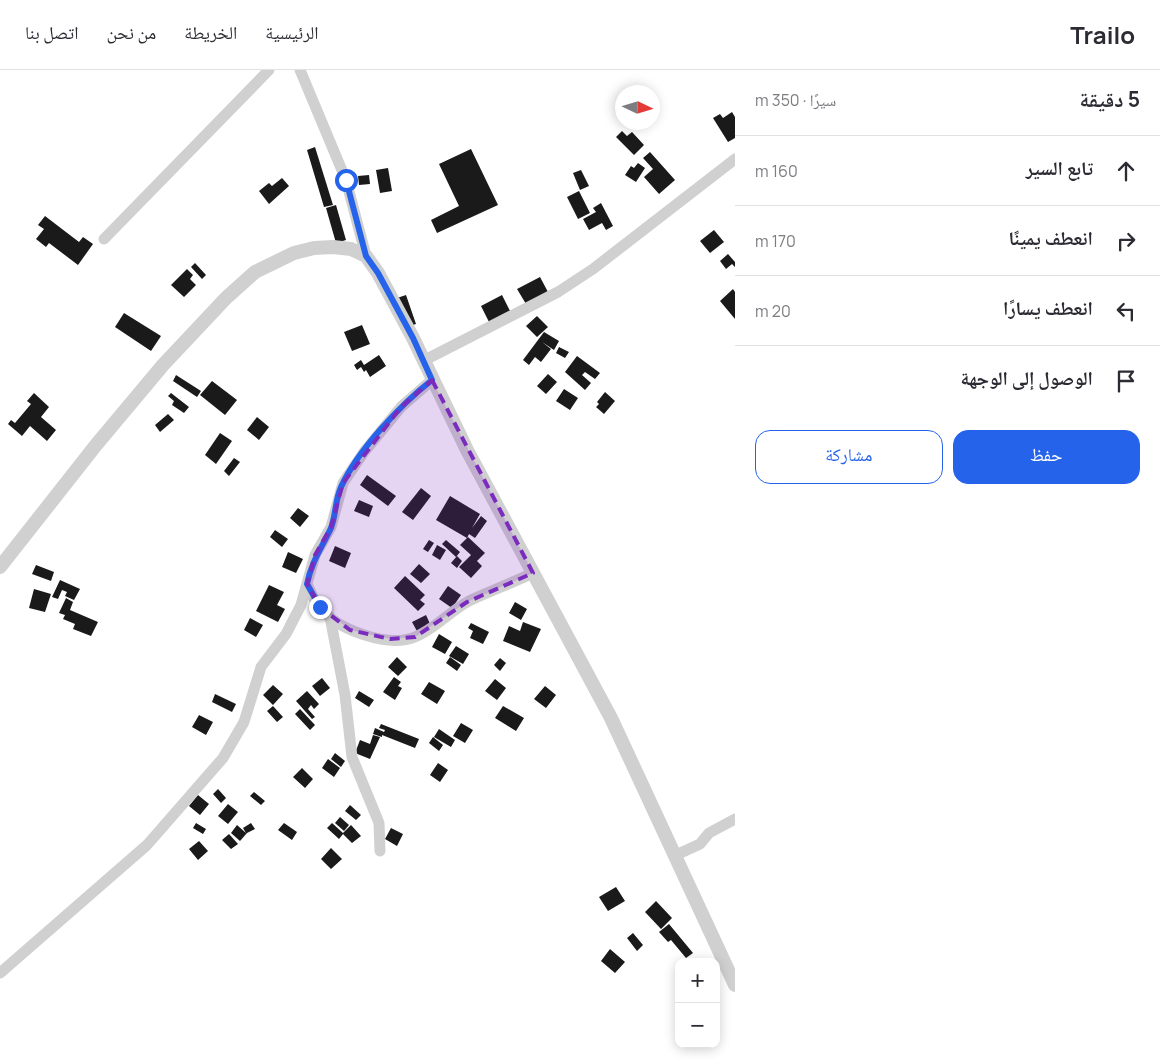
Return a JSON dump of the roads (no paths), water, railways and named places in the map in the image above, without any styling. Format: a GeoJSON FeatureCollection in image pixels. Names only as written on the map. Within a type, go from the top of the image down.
{"type":"FeatureCollection","features":[{"type":"Feature","properties":{"kind":"street"},"geometry":{"type":"LineString","coordinates":[[104,239],[270,70]]}},
{"type":"Feature","properties":{"kind":"street"},"geometry":{"type":"LineString","coordinates":[[300,70],[346,180],[366,256],[378,273],[533,573],[611,718],[735,985]]}},
{"type":"Feature","properties":{"kind":"street"},"geometry":{"type":"LineString","coordinates":[[423,360],[565,287],[593,269],[735,160]]}},
{"type":"Feature","properties":{"kind":"street"},"geometry":{"type":"LineString","coordinates":[[0,567],[96,445],[163,365],[226,298],[255,272],[294,253],[314,248],[333,247],[351,249],[366,256]]}},
{"type":"Feature","properties":{"kind":"street"},"geometry":{"type":"LineString","coordinates":[[0,973],[147,845],[223,758],[244,722],[261,667],[286,634],[301,605],[316,555],[331,526],[339,490],[347,476],[401,407],[432,380]]}},
{"type":"Feature","properties":{"kind":"street"},"geometry":{"type":"LineString","coordinates":[[307,584],[320,607],[330,617],[350,630],[369,637],[406,639],[435,625],[467,602],[533,573]]}},
{"type":"Feature","properties":{"kind":"street"},"geometry":{"type":"LineString","coordinates":[[330,617],[345,695],[352,757],[379,823],[380,851]]}},
{"type":"Feature","properties":{"kind":"street"},"geometry":{"type":"LineString","coordinates":[[676,855],[700,844],[709,833],[735,819]]}}]}
